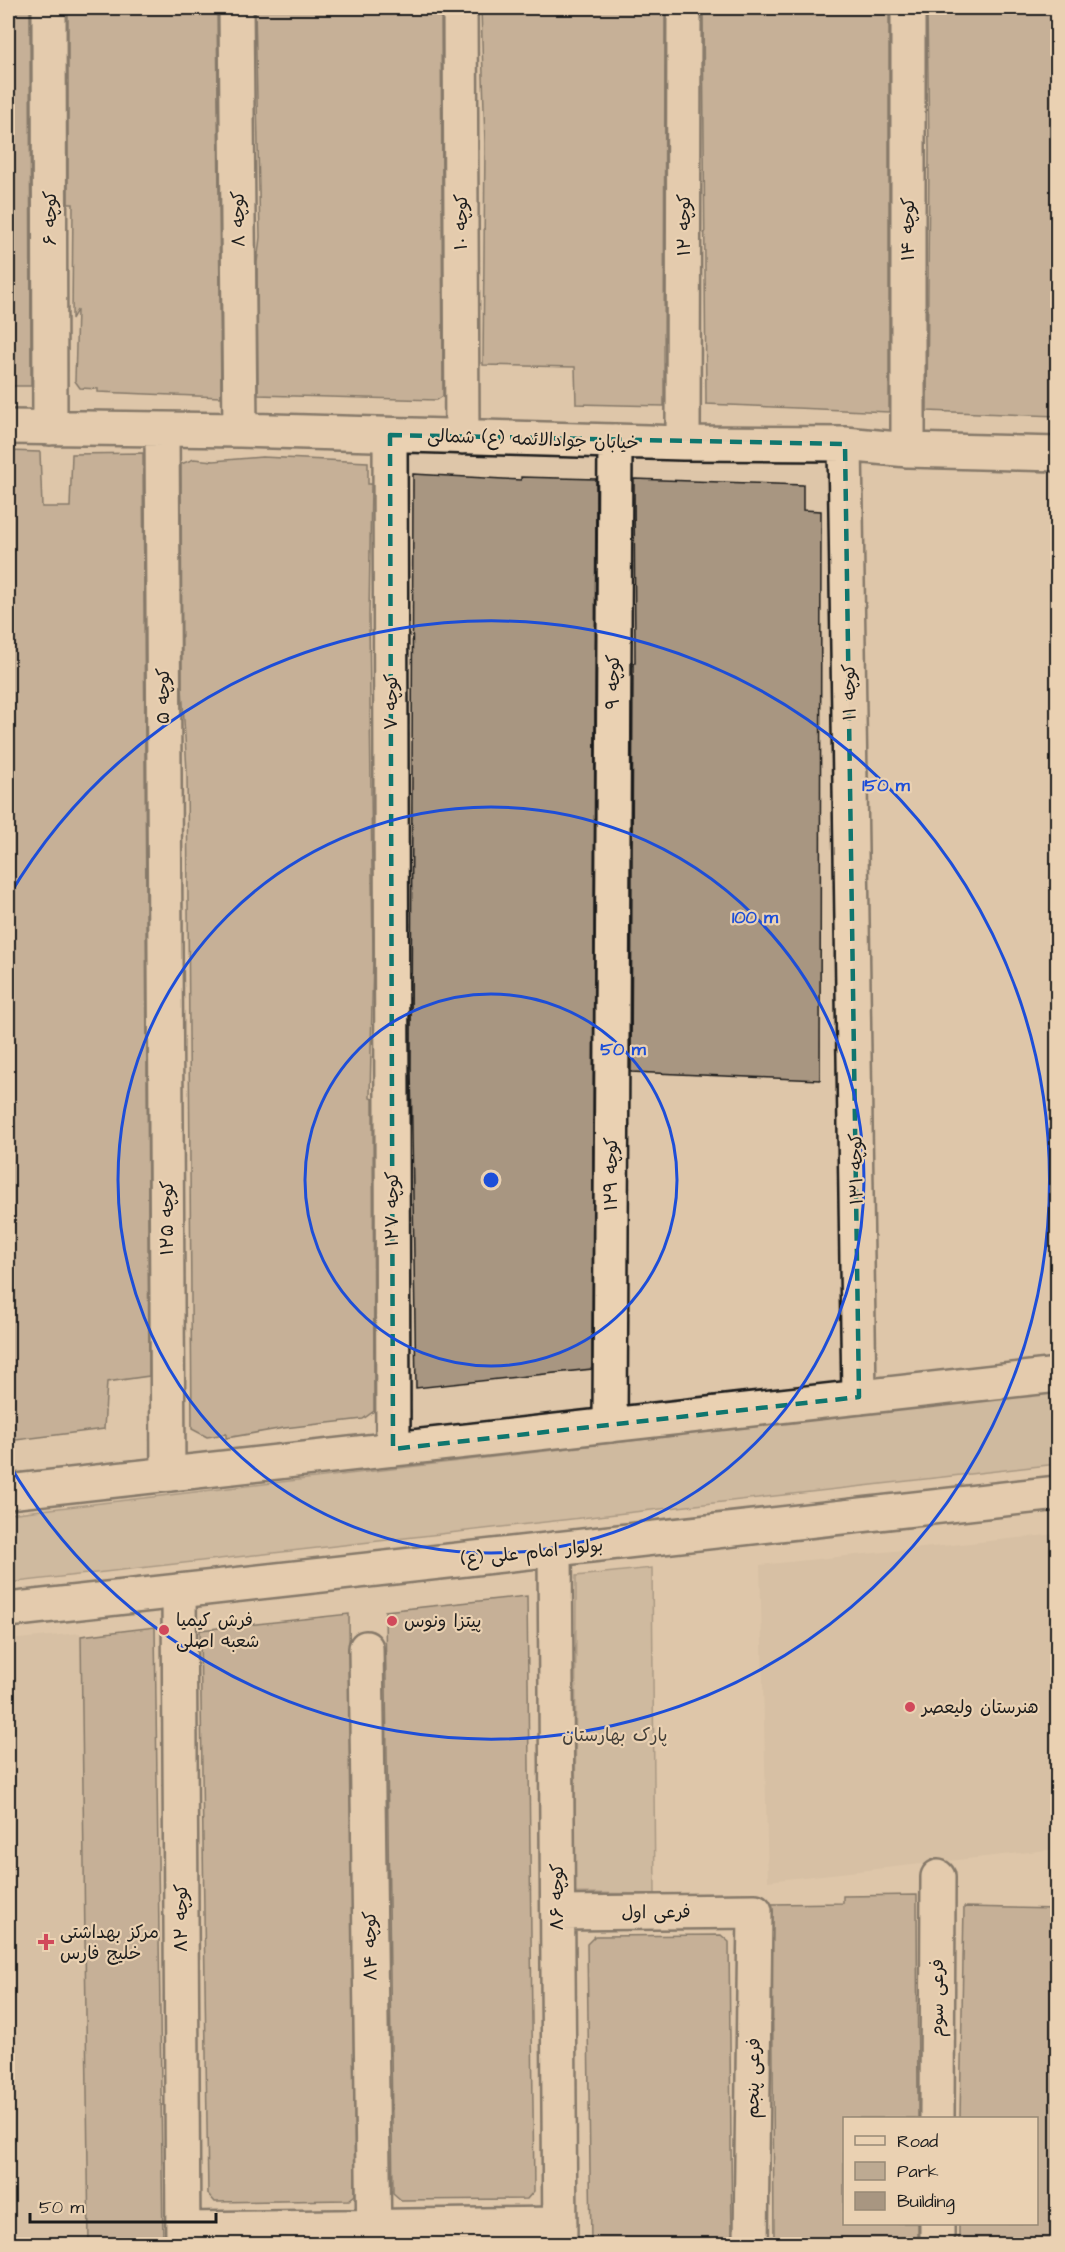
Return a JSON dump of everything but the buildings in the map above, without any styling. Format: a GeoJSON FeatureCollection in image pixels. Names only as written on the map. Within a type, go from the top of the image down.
{"type":"FeatureCollection","features":[{"type":"Feature","properties":{"kind":"street","name":"کوچه ۶"},"geometry":{"type":"LineString","coordinates":[[49,8],[50,428]]}},
{"type":"Feature","properties":{"kind":"street","name":"کوچه ۸"},"geometry":{"type":"LineString","coordinates":[[236,8],[240,430]]}},
{"type":"Feature","properties":{"kind":"street","name":"کوچه ۱۰"},"geometry":{"type":"LineString","coordinates":[[460,8],[462,437]]}},
{"type":"Feature","properties":{"kind":"street","name":"کوچه ۱۲"},"geometry":{"type":"LineString","coordinates":[[683,443],[684,8]]}},
{"type":"Feature","properties":{"kind":"street","name":"کوچه ۱۴"},"geometry":{"type":"LineString","coordinates":[[908,8],[908,450]]}},
{"type":"Feature","properties":{"kind":"street","name":"خیابان جوادالائمه (ع) شمالی"},"geometry":{"type":"LineString","coordinates":[[8,427],[240,430],[683,443],[845,444],[908,450],[1058,454]]}},
{"type":"Feature","properties":{"kind":"street","name":"کوچه ۵"},"geometry":{"type":"LineString","coordinates":[[162,429],[165,963]]}},
{"type":"Feature","properties":{"kind":"street","name":"کوچه ۷"},"geometry":{"type":"LineString","coordinates":[[390,435],[391,970]]}},
{"type":"Feature","properties":{"kind":"street","name":"کوچه ۹"},"geometry":{"type":"LineString","coordinates":[[612,922],[615,441]]}},
{"type":"Feature","properties":{"kind":"street","name":"کوچه ۱۱"},"geometry":{"type":"LineString","coordinates":[[845,444],[852,941]]}},
{"type":"Feature","properties":{"kind":"street","name":"کوچه ۱۲۹"},"geometry":{"type":"LineString","coordinates":[[610,1425],[612,922]]}},
{"type":"Feature","properties":{"kind":"street","name":"کوچه ۱۳۱"},"geometry":{"type":"LineString","coordinates":[[852,941],[859,1397]]}},
{"type":"Feature","properties":{"kind":"street","name":"کوچه ۱۲۵"},"geometry":{"type":"LineString","coordinates":[[165,963],[168,1474]]}},
{"type":"Feature","properties":{"kind":"street","name":"کوچه ۱۲۷"},"geometry":{"type":"LineString","coordinates":[[391,970],[393,1449]]}},
{"type":"Feature","properties":{"kind":"street"},"geometry":{"type":"LineString","coordinates":[[8,1492],[1058,1375]]}},
{"type":"Feature","properties":{"kind":"street","name":"بولوار امام علی (ع)"},"geometry":{"type":"LineString","coordinates":[[8,1611],[1058,1493]]}},
{"type":"Feature","properties":{"kind":"street","name":"کوچه ۸۶"},"geometry":{"type":"LineString","coordinates":[[555,1549],[560,2234]]}},
{"type":"Feature","properties":{"kind":"street","name":"کوچه ۸۲"},"geometry":{"type":"LineString","coordinates":[[179,1591],[183,2237]]}},
{"type":"Feature","properties":{"kind":"street","name":"کوچه ۸۴"},"geometry":{"type":"LineString","coordinates":[[366,1648],[374,2236]]}},
{"type":"Feature","properties":{"kind":"street","name":"فرعی سوم"},"geometry":{"type":"LineString","coordinates":[[937,2117],[938,1877]]}},
{"type":"Feature","properties":{"kind":"street","name":"فرعی اول"},"geometry":{"type":"LineString","coordinates":[[558,1913],[755,1911]]}},
{"type":"Feature","properties":{"kind":"street","name":"فرعی پنجم"},"geometry":{"type":"LineString","coordinates":[[752,2244],[755,1911]]}},
{"type":"Feature","properties":{"kind":"street"},"geometry":{"type":"LineString","coordinates":[[937,2225],[937,2244]]}},
{"type":"Feature","properties":{"kind":"street"},"geometry":{"type":"LineString","coordinates":[[183,2237],[560,2234]]}},
{"type":"Feature","properties":{"kind":"highlighted area"},"geometry":{"type":"Polygon","coordinates":[[[390,435],[845,444],[859,1397],[393,1449],[390,435]]]}},
{"type":"Feature","properties":{"kind":"shaded area","name":"هنرستان ولیعصر"},"geometry":{"type":"Polygon","coordinates":[[[1057,1534],[1057,1849],[768,1881],[760,1565],[1057,1534]]]}},
{"type":"Feature","properties":{"kind":"shaded area","name":"مرکز بهداشتی خلیج فارس"},"geometry":{"type":"Polygon","coordinates":[[[80,1633],[89,2244],[8,2244],[8,1640],[80,1633]]]}},
{"type":"Feature","properties":{"kind":"green space"},"geometry":{"type":"Polygon","coordinates":[[[1057,1391],[1057,1464],[8,1583],[8,1514],[1057,1391]]]}},
{"type":"Feature","properties":{"kind":"green space","name":"پارک بهارستان"},"geometry":{"type":"Polygon","coordinates":[[[652,1568],[655,1894],[575,1893],[576,1576],[652,1568]]]}},
{"type":"Feature","properties":{"kind":"place","name":"پیتزا ونوس"},"geometry":{"type":"Point","coordinates":[392,1621]}},
{"type":"Feature","properties":{"kind":"place","name":"فرش کیمیا شعبه اصلی"},"geometry":{"type":"Point","coordinates":[164,1630]}},
{"type":"Feature","properties":{"kind":"place","name":"هنرستان ولیعصر"},"geometry":{"type":"Point","coordinates":[910,1707]}},
{"type":"Feature","properties":{"kind":"place","name":"مرکز بهداشتی خلیج فارس"},"geometry":{"type":"Point","coordinates":[46,1942]}}]}
